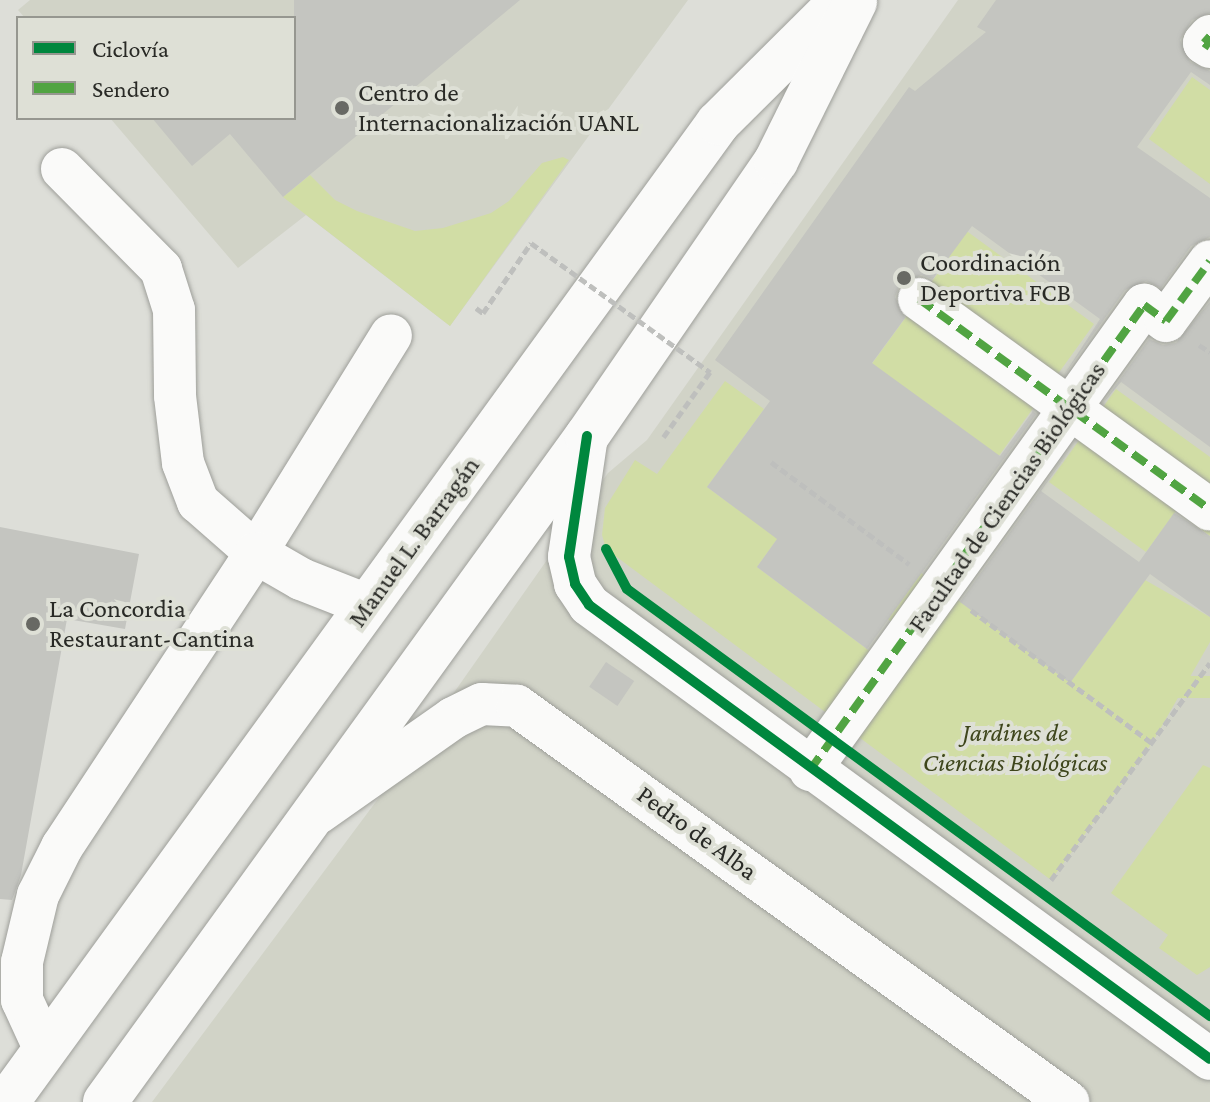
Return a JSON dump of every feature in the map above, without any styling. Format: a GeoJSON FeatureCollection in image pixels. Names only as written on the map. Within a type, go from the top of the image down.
{"type":"FeatureCollection","features":[{"type":"Feature","properties":{"kind":"highway","name":"Manuel L. Barragán"},"geometry":{"type":"LineString","coordinates":[[7,1102],[718,123],[842,0]]}},
{"type":"Feature","properties":{"kind":"highway"},"geometry":{"type":"LineString","coordinates":[[105,1102],[315,816],[587,436],[776,161],[856,0]]}},
{"type":"Feature","properties":{"kind":"street"},"geometry":{"type":"LineString","coordinates":[[1210,36],[1204,43],[1210,47]]}},
{"type":"Feature","properties":{"kind":"street"},"geometry":{"type":"LineString","coordinates":[[62,169],[161,269],[174,310],[175,396],[183,463],[198,502],[256,553],[301,579],[367,605]]}},
{"type":"Feature","properties":{"kind":"street","name":"Facultad de Ciencias Biológicas"},"geometry":{"type":"LineString","coordinates":[[810,770],[1144,305],[1166,321],[1210,261]]}},
{"type":"Feature","properties":{"kind":"street"},"geometry":{"type":"LineString","coordinates":[[919,299],[1210,510]]}},
{"type":"Feature","properties":{"kind":"street"},"geometry":{"type":"LineString","coordinates":[[45,1050],[22,1000],[22,962],[38,895],[62,847],[256,553],[391,335]]}},
{"type":"Feature","properties":{"kind":"street"},"geometry":{"type":"LineString","coordinates":[[587,436],[569,557],[581,595],[810,770],[1210,1059]]}},
{"type":"Feature","properties":{"kind":"street","name":"Pedro de Alba"},"geometry":{"type":"LineString","coordinates":[[315,816],[453,718],[482,704],[517,706],[1068,1102]]}},
{"type":"Feature","properties":{"kind":"path"},"geometry":{"type":"LineString","coordinates":[[476,308],[483,313],[531,243],[710,372],[662,439]]}},
{"type":"Feature","properties":{"kind":"path"},"geometry":{"type":"LineString","coordinates":[[1051,880],[1210,663]]}},
{"type":"Feature","properties":{"kind":"shaded area"},"geometry":{"type":"Polygon","coordinates":[[[30,0],[688,0],[450,326],[306,215],[238,268],[112,120],[296,120],[296,16],[23,16],[18,10],[30,0]]]}},
{"type":"Feature","properties":{"kind":"shaded area"},"geometry":{"type":"Polygon","coordinates":[[[958,0],[1210,0],[1210,1102],[152,1102],[401,768],[608,473],[647,440],[958,0]]]}},
{"type":"Feature","properties":{"kind":"green space"},"geometry":{"type":"Polygon","coordinates":[[[1192,77],[1210,90],[1210,184],[1149,139],[1192,77]]]}},
{"type":"Feature","properties":{"kind":"green space"},"geometry":{"type":"Polygon","coordinates":[[[563,157],[569,160],[450,326],[283,197],[310,175],[335,200],[357,211],[415,231],[443,228],[491,213],[509,201],[542,163],[563,157]]]}},
{"type":"Feature","properties":{"kind":"green space"},"geometry":{"type":"Polygon","coordinates":[[[957,224],[1094,324],[998,457],[871,365],[949,258],[957,224]]]}},
{"type":"Feature","properties":{"kind":"green space","name":"Jardines de Ciencias Biológicas"},"geometry":{"type":"Polygon","coordinates":[[[725,381],[764,409],[707,487],[737,509],[771,462],[1070,683],[1145,580],[1210,617],[1210,642],[1152,743],[1051,880],[606,549],[602,535],[605,508],[635,460],[657,474],[725,381]],[[778,538],[757,567],[887,664],[909,635],[778,538]]]}},
{"type":"Feature","properties":{"kind":"green space"},"geometry":{"type":"Polygon","coordinates":[[[1116,389],[1210,457],[1210,536],[1176,511],[1146,552],[1049,482],[1116,389]]]}},
{"type":"Feature","properties":{"kind":"green space"},"geometry":{"type":"Polygon","coordinates":[[[966,676],[1210,676],[1210,698],[966,698],[966,676]]]}},
{"type":"Feature","properties":{"kind":"green space"},"geometry":{"type":"Polygon","coordinates":[[[1203,765],[1210,768],[1210,967],[1197,975],[1159,948],[1168,935],[1111,893],[1203,765]]]}},
{"type":"Feature","properties":{"kind":"building","name":"Centro de Internacionalización UANL"},"geometry":{"type":"Polygon","coordinates":[[[294,0],[520,0],[283,197],[230,134],[192,166],[154,120],[296,120],[294,0]]]}},
{"type":"Feature","properties":{"kind":"building"},"geometry":{"type":"Polygon","coordinates":[[[996,0],[1210,0],[1210,13],[1192,20],[1180,40],[1190,62],[1210,71],[1210,85],[1191,72],[1137,147],[1210,198],[1210,237],[1191,246],[1161,288],[1146,281],[1125,290],[1064,375],[1100,319],[972,226],[933,279],[921,275],[900,284],[895,297],[905,318],[872,363],[1000,456],[1033,411],[1036,414],[867,649],[757,567],[777,539],[707,487],[770,401],[715,360],[909,87],[915,91],[986,32],[977,27],[996,0]]]}},
{"type":"Feature","properties":{"kind":"building"},"geometry":{"type":"Polygon","coordinates":[[[1210,302],[1210,447],[1121,382],[1103,403],[1149,339],[1163,345],[1176,343],[1210,302]]]}},
{"type":"Feature","properties":{"kind":"building"},"geometry":{"type":"Polygon","coordinates":[[[1075,442],[1041,491],[1139,562],[1174,513],[1210,536],[1210,617],[1150,574],[1070,683],[960,602],[1075,442]]]}},
{"type":"Feature","properties":{"kind":"building","name":"La Concordia Restaurant-Cantina"},"geometry":{"type":"Polygon","coordinates":[[[0,527],[139,554],[125,629],[67,619],[21,875],[12,900],[0,899],[0,527]]]}},
{"type":"Feature","properties":{"kind":"building"},"geometry":{"type":"Polygon","coordinates":[[[606,662],[634,681],[617,706],[589,687],[606,662]]]}},
{"type":"Feature","properties":{"kind":"marked path"},"geometry":{"type":"LineString","coordinates":[[1210,36],[1204,43],[1210,47]]}},
{"type":"Feature","properties":{"kind":"marked path"},"geometry":{"type":"LineString","coordinates":[[810,770],[1144,305],[1166,321],[1210,261]]}},
{"type":"Feature","properties":{"kind":"marked path"},"geometry":{"type":"LineString","coordinates":[[919,299],[1210,510]]}},
{"type":"Feature","properties":{"kind":"cycle path"},"geometry":{"type":"LineString","coordinates":[[587,436],[569,557],[575,584],[589,605],[1210,1059]]}},
{"type":"Feature","properties":{"kind":"cycle path"},"geometry":{"type":"LineString","coordinates":[[606,549],[627,589],[1210,1016]]}},
{"type":"Feature","properties":{"kind":"place","name":"Centro de Internacionalización UANL"},"geometry":{"type":"Point","coordinates":[342,108]}},
{"type":"Feature","properties":{"kind":"place","name":"Coordinación Deportiva FCB"},"geometry":{"type":"Point","coordinates":[904,278]}},
{"type":"Feature","properties":{"kind":"place","name":"La Concordia Restaurant-Cantina"},"geometry":{"type":"Point","coordinates":[33,624]}}]}
